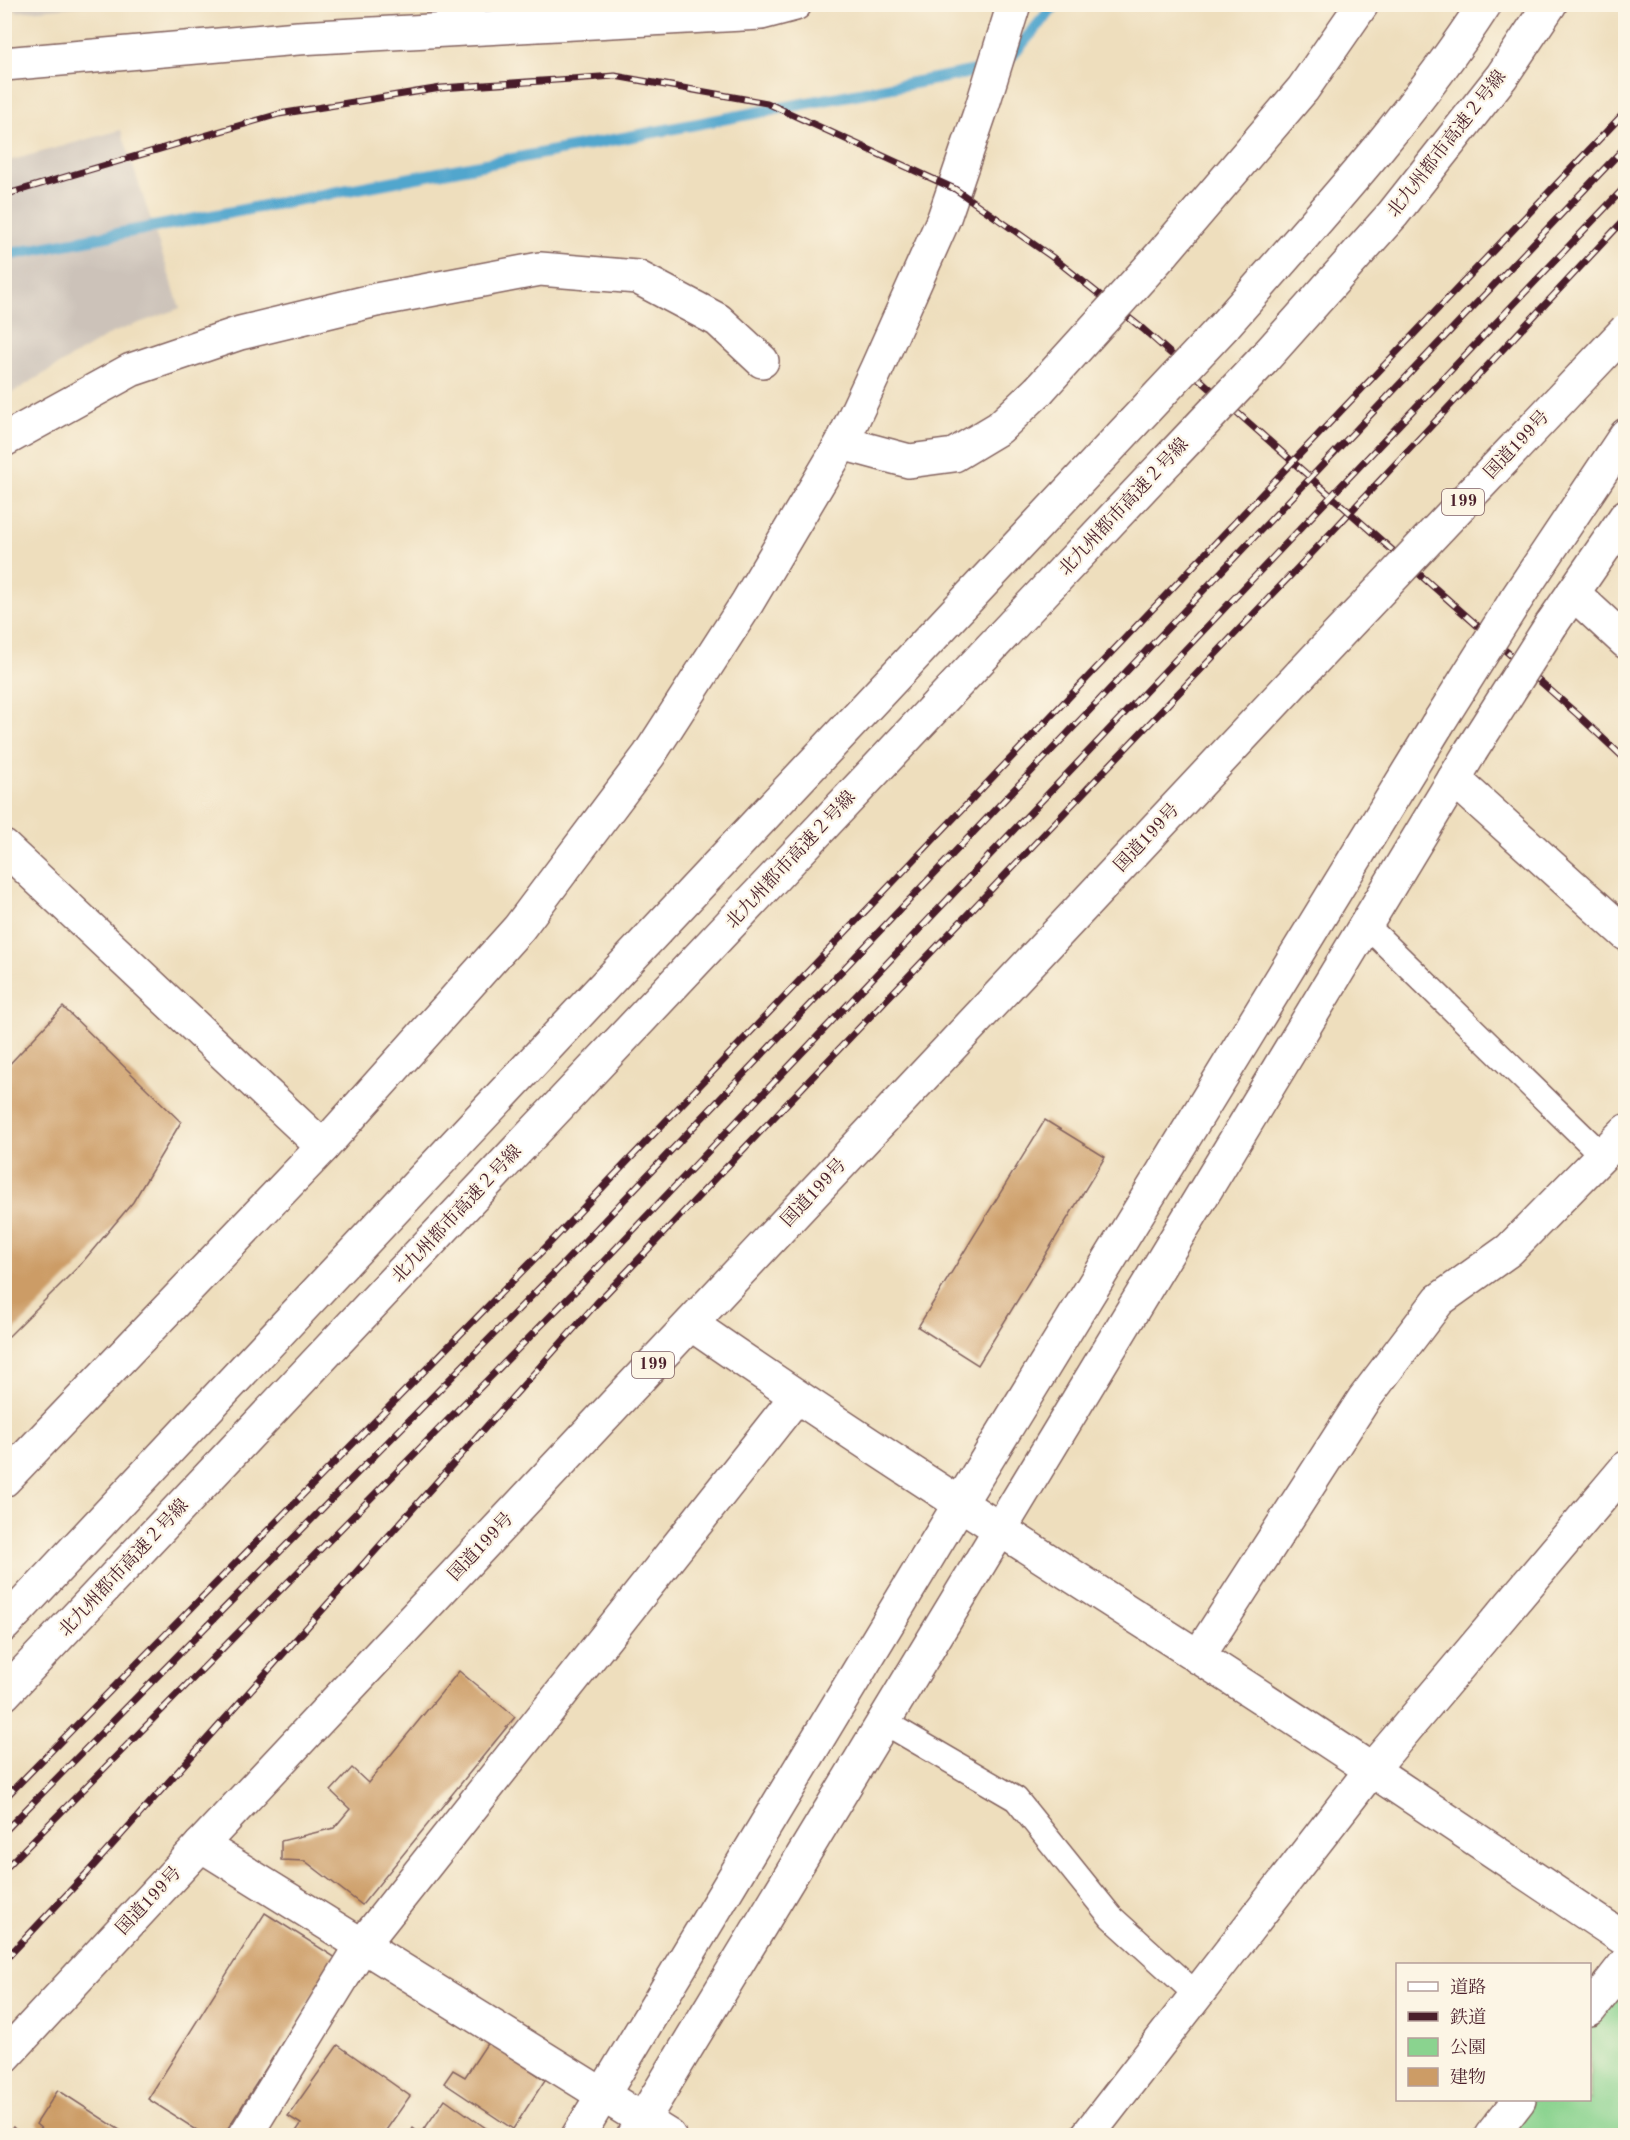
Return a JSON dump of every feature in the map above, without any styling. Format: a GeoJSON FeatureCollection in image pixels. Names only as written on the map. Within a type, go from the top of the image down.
{"type":"FeatureCollection","features":[{"type":"Feature","properties":{"kind":"main road"},"geometry":{"type":"LineString","coordinates":[[4,64],[298,38],[761,13],[795,4]]}},
{"type":"Feature","properties":{"kind":"main road"},"geometry":{"type":"LineString","coordinates":[[4,1480],[323,1147],[519,928],[649,755],[747,603],[842,442],[944,218],[1014,4]]}},
{"type":"Feature","properties":{"kind":"main road"},"geometry":{"type":"LineString","coordinates":[[842,442],[909,461],[954,455],[999,428],[1039,390],[1163,253],[1303,89],[1362,4]]}},
{"type":"Feature","properties":{"kind":"main road"},"geometry":{"type":"LineString","coordinates":[[4,1625],[1224,326],[1352,180],[1460,43],[1485,4]]}},
{"type":"Feature","properties":{"kind":"main road","name":"北九州都市高速２号線"},"geometry":{"type":"LineString","coordinates":[[4,1694],[1263,360],[1393,214],[1502,76],[1550,4]]}},
{"type":"Feature","properties":{"kind":"main road"},"geometry":{"type":"LineString","coordinates":[[4,440],[131,370],[240,333],[376,300],[540,269],[637,277],[718,320],[762,361]]}},
{"type":"Feature","properties":{"kind":"main road","name":"国道199号"},"geometry":{"type":"LineString","coordinates":[[4,2057],[1626,330]]}},
{"type":"Feature","properties":{"kind":"main road"},"geometry":{"type":"LineString","coordinates":[[578,2136],[960,1504],[1437,725],[1515,601],[1626,435]]}},
{"type":"Feature","properties":{"kind":"main road"},"geometry":{"type":"LineString","coordinates":[[201,1845],[603,2095],[648,2130],[884,1722],[1462,765],[1551,625],[1626,516]]}},
{"type":"Feature","properties":{"kind":"main road"},"geometry":{"type":"LineString","coordinates":[[1573,593],[1626,642]]}},
{"type":"Feature","properties":{"kind":"main road"},"geometry":{"type":"LineString","coordinates":[[1462,765],[1626,934]]}},
{"type":"Feature","properties":{"kind":"main road"},"geometry":{"type":"LineString","coordinates":[[4,847],[323,1147]]}},
{"type":"Feature","properties":{"kind":"main road"},"geometry":{"type":"LineString","coordinates":[[1198,1657],[1364,1399],[1439,1300],[1509,1250],[1626,1131]]}},
{"type":"Feature","properties":{"kind":"main road"},"geometry":{"type":"LineString","coordinates":[[692,1324],[1000,1531],[1372,1769],[1626,1940]]}},
{"type":"Feature","properties":{"kind":"main road"},"geometry":{"type":"LineString","coordinates":[[245,2136],[363,1944],[796,1396]]}},
{"type":"Feature","properties":{"kind":"main road"},"geometry":{"type":"LineString","coordinates":[[1087,2136],[1372,1769],[1626,1468]]}},
{"type":"Feature","properties":{"kind":"main road"},"geometry":{"type":"LineString","coordinates":[[1591,2008],[1626,1963]]}},
{"type":"Feature","properties":{"kind":"main road"},"geometry":{"type":"LineString","coordinates":[[1491,2136],[1519,2101]]}},
{"type":"Feature","properties":{"kind":"lane"},"geometry":{"type":"LineString","coordinates":[[1366,926],[1603,1156]]}},
{"type":"Feature","properties":{"kind":"lane"},"geometry":{"type":"LineString","coordinates":[[884,1722],[1016,1799],[1111,1917],[1197,1995]]}},
{"type":"Feature","properties":{"kind":"shaded area"},"geometry":{"type":"Polygon","coordinates":[[[10,5],[94,5],[17,12],[10,5]]]}},
{"type":"Feature","properties":{"kind":"shaded area"},"geometry":{"type":"Polygon","coordinates":[[[121,130],[180,308],[112,333],[5,397],[5,162],[121,130]]]}},
{"type":"Feature","properties":{"kind":"green space"},"geometry":{"type":"Polygon","coordinates":[[[1625,1973],[1625,2135],[1503,2136],[1529,2101],[1591,2101],[1591,2018],[1625,1973]]]}},
{"type":"Feature","properties":{"kind":"building"},"geometry":{"type":"Polygon","coordinates":[[[63,1007],[181,1122],[133,1202],[81,1264],[4,1341],[4,1070],[63,1007]]]}},
{"type":"Feature","properties":{"kind":"building"},"geometry":{"type":"Polygon","coordinates":[[[1045,1120],[1105,1157],[978,1365],[918,1327],[1045,1120]]]}},
{"type":"Feature","properties":{"kind":"building"},"geometry":{"type":"Polygon","coordinates":[[[459,1671],[515,1717],[362,1905],[305,1861],[281,1860],[281,1841],[334,1828],[350,1809],[331,1791],[352,1768],[368,1783],[459,1671]]]}},
{"type":"Feature","properties":{"kind":"building"},"geometry":{"type":"Polygon","coordinates":[[[265,1913],[336,1958],[223,2136],[206,2136],[148,2099],[265,1913]]]}},
{"type":"Feature","properties":{"kind":"building"},"geometry":{"type":"Polygon","coordinates":[[[488,2042],[545,2080],[513,2129],[444,2083],[453,2070],[465,2077],[488,2042]]]}},
{"type":"Feature","properties":{"kind":"building"},"geometry":{"type":"Polygon","coordinates":[[[338,2045],[410,2096],[382,2136],[293,2136],[301,2124],[288,2116],[338,2045]]]}},
{"type":"Feature","properties":{"kind":"building"},"geometry":{"type":"Polygon","coordinates":[[[58,2090],[129,2136],[50,2136],[36,2124],[58,2090]]]}},
{"type":"Feature","properties":{"kind":"building"},"geometry":{"type":"Polygon","coordinates":[[[445,2099],[497,2136],[408,2136],[413,2128],[421,2134],[445,2099]]]}},
{"type":"Feature","properties":{"kind":"building"},"geometry":{"type":"Polygon","coordinates":[[[13,2127],[22,2136],[6,2136],[13,2127]]]}},
{"type":"Feature","properties":{"kind":"waterway"},"geometry":{"type":"LineString","coordinates":[[1007,61],[1056,4]]}},
{"type":"Feature","properties":{"kind":"waterway"},"geometry":{"type":"LineString","coordinates":[[6,255],[992,68]]}},
{"type":"Feature","properties":{"kind":"railway"},"geometry":{"type":"LineString","coordinates":[[4,195],[279,114],[441,88],[615,76],[767,103],[955,189],[1052,257],[1143,329],[1626,760]]}},
{"type":"Feature","properties":{"kind":"railway"},"geometry":{"type":"LineString","coordinates":[[4,1799],[548,1245],[1626,111]]}},
{"type":"Feature","properties":{"kind":"railway"},"geometry":{"type":"LineString","coordinates":[[4,1832],[565,1262],[1626,146]]}},
{"type":"Feature","properties":{"kind":"railway"},"geometry":{"type":"LineString","coordinates":[[4,1870],[583,1283],[1626,186]]}},
{"type":"Feature","properties":{"kind":"railway"},"geometry":{"type":"LineString","coordinates":[[4,1961],[88,1872],[596,1304],[1311,554],[1626,218]]}}]}
